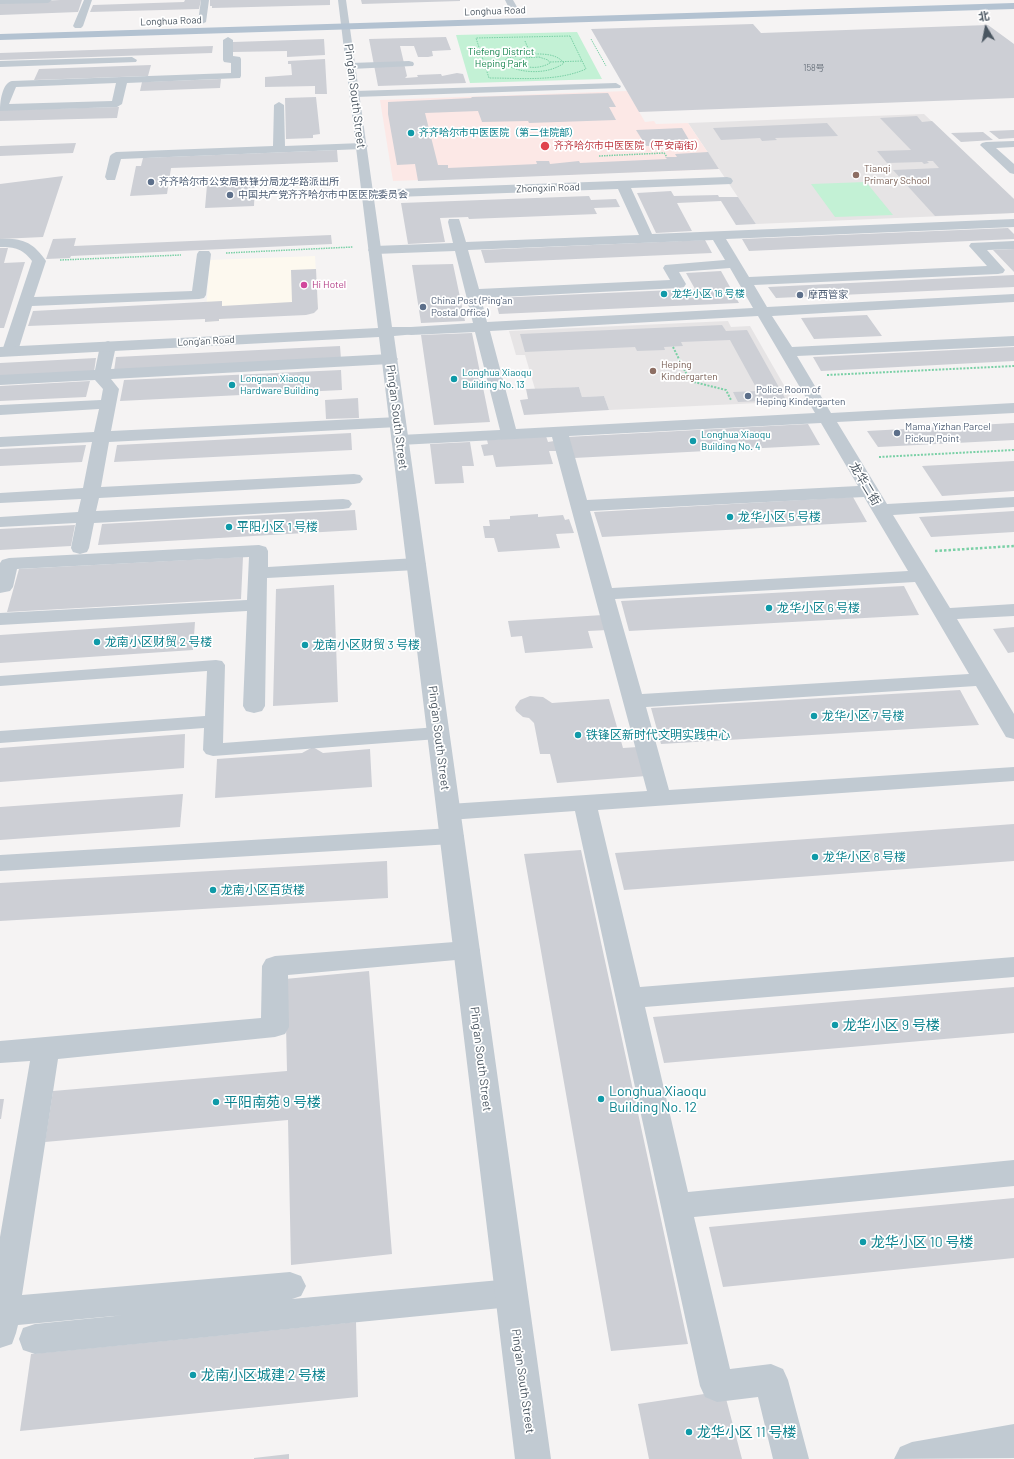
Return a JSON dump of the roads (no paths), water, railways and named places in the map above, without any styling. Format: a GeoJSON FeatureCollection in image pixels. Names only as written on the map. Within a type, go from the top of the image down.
{"type":"FeatureCollection","features":[{"type":"Feature","properties":{"kind":"main road","name":"Longhua Road"},"geometry":{"type":"LineString","coordinates":[[0,37],[345,22],[515,12],[931,0]]}},
{"type":"Feature","properties":{"kind":"main road","name":"Longhua Road"},"geometry":{"type":"LineString","coordinates":[[0,28],[202,22],[580,19],[1014,6]]}},
{"type":"Feature","properties":{"kind":"street"},"geometry":{"type":"LineString","coordinates":[[0,2],[48,0]]}},
{"type":"Feature","properties":{"kind":"street"},"geometry":{"type":"LineString","coordinates":[[78,26],[88,0]]}},
{"type":"Feature","properties":{"kind":"street","name":"Ping'an South Street"},"geometry":{"type":"LineString","coordinates":[[342,0],[533,1459]]}},
{"type":"Feature","properties":{"kind":"street"},"geometry":{"type":"LineString","coordinates":[[509,0],[515,12]]}},
{"type":"Feature","properties":{"kind":"street"},"geometry":{"type":"LineString","coordinates":[[122,80],[117,104],[1,108],[12,84],[122,80],[236,76],[236,60],[228,60],[228,40]]}},
{"type":"Feature","properties":{"kind":"street"},"geometry":{"type":"LineString","coordinates":[[0,64],[132,60]]}},
{"type":"Feature","properties":{"kind":"street"},"geometry":{"type":"LineString","coordinates":[[351,66],[409,64]]}},
{"type":"Feature","properties":{"kind":"street"},"geometry":{"type":"LineString","coordinates":[[355,94],[542,85],[616,86]]}},
{"type":"Feature","properties":{"kind":"street"},"geometry":{"type":"LineString","coordinates":[[279,105],[280,149]]}},
{"type":"Feature","properties":{"kind":"street"},"geometry":{"type":"LineString","coordinates":[[1014,144],[986,144],[1009,161],[1014,170]]}},
{"type":"Feature","properties":{"kind":"street"},"geometry":{"type":"LineString","coordinates":[[111,177],[116,156],[362,146]]}},
{"type":"Feature","properties":{"kind":"street","name":"Zhongxin Road"},"geometry":{"type":"LineString","coordinates":[[368,194],[727,181]]}},
{"type":"Feature","properties":{"kind":"street"},"geometry":{"type":"LineString","coordinates":[[622,185],[647,238]]}},
{"type":"Feature","properties":{"kind":"street"},"geometry":{"type":"LineString","coordinates":[[454,222],[509,434]]}},
{"type":"Feature","properties":{"kind":"street"},"geometry":{"type":"LineString","coordinates":[[375,250],[1014,223]]}},
{"type":"Feature","properties":{"kind":"street","name":"龙华二街"},"geometry":{"type":"LineString","coordinates":[[717,235],[1014,732]]}},
{"type":"Feature","properties":{"kind":"street"},"geometry":{"type":"LineString","coordinates":[[0,243],[16,242],[31,250],[39,261],[26,302],[5,352]]}},
{"type":"Feature","properties":{"kind":"street"},"geometry":{"type":"LineString","coordinates":[[744,281],[998,270],[976,246],[1014,245]]}},
{"type":"Feature","properties":{"kind":"street"},"geometry":{"type":"LineString","coordinates":[[26,302],[199,295],[204,254]]}},
{"type":"Feature","properties":{"kind":"street"},"geometry":{"type":"LineString","coordinates":[[472,294],[679,284],[670,268],[734,264]]}},
{"type":"Feature","properties":{"kind":"street","name":"Long'an Road"},"geometry":{"type":"LineString","coordinates":[[5,352],[1014,298]]}},
{"type":"Feature","properties":{"kind":"street"},"geometry":{"type":"LineString","coordinates":[[787,352],[1014,341]]}},
{"type":"Feature","properties":{"kind":"street"},"geometry":{"type":"LineString","coordinates":[[80,548],[111,388],[101,377],[108,346]]}},
{"type":"Feature","properties":{"kind":"street"},"geometry":{"type":"LineString","coordinates":[[0,380],[390,359]]}},
{"type":"Feature","properties":{"kind":"street"},"geometry":{"type":"LineString","coordinates":[[0,410],[108,404]]}},
{"type":"Feature","properties":{"kind":"street"},"geometry":{"type":"LineString","coordinates":[[400,440],[1014,408]]}},
{"type":"Feature","properties":{"kind":"street"},"geometry":{"type":"LineString","coordinates":[[0,442],[398,422]]}},
{"type":"Feature","properties":{"kind":"street"},"geometry":{"type":"LineString","coordinates":[[559,432],[660,798]]}},
{"type":"Feature","properties":{"kind":"street"},"geometry":{"type":"LineString","coordinates":[[0,498],[354,478]]}},
{"type":"Feature","properties":{"kind":"street"},"geometry":{"type":"LineString","coordinates":[[579,506],[869,491]]}},
{"type":"Feature","properties":{"kind":"street"},"geometry":{"type":"LineString","coordinates":[[881,510],[1014,502]]}},
{"type":"Feature","properties":{"kind":"street"},"geometry":{"type":"LineString","coordinates":[[0,522],[343,504]]}},
{"type":"Feature","properties":{"kind":"street"},"geometry":{"type":"LineString","coordinates":[[1,590],[9,564],[259,551],[254,706]]}},
{"type":"Feature","properties":{"kind":"street"},"geometry":{"type":"LineString","coordinates":[[258,573],[416,564]]}},
{"type":"Feature","properties":{"kind":"street"},"geometry":{"type":"LineString","coordinates":[[604,594],[920,576]]}},
{"type":"Feature","properties":{"kind":"street"},"geometry":{"type":"LineString","coordinates":[[0,619],[257,605]]}},
{"type":"Feature","properties":{"kind":"street"},"geometry":{"type":"LineString","coordinates":[[943,614],[1014,610]]}},
{"type":"Feature","properties":{"kind":"street"},"geometry":{"type":"LineString","coordinates":[[633,701],[982,679]]}},
{"type":"Feature","properties":{"kind":"street"},"geometry":{"type":"LineString","coordinates":[[0,863],[450,824],[585,803],[1014,774]]}},
{"type":"Feature","properties":{"kind":"street"},"geometry":{"type":"LineString","coordinates":[[585,803],[717,1386],[771,1380],[791,1459]]}},
{"type":"Feature","properties":{"kind":"street"},"geometry":{"type":"LineString","coordinates":[[0,1052],[275,1027],[274,966],[467,950]]}},
{"type":"Feature","properties":{"kind":"street"},"geometry":{"type":"LineString","coordinates":[[629,998],[1014,967]]}},
{"type":"Feature","properties":{"kind":"street"},"geometry":{"type":"LineString","coordinates":[[46,1048],[1,1319],[290,1286]]}},
{"type":"Feature","properties":{"kind":"street"},"geometry":{"type":"LineString","coordinates":[[676,1206],[1014,1172]]}},
{"type":"Feature","properties":{"kind":"street"},"geometry":{"type":"LineString","coordinates":[[35,1339],[511,1293]]}},
{"type":"Feature","properties":{"kind":"street"},"geometry":{"type":"LineString","coordinates":[[912,1459],[1014,1441]]}},
{"type":"Feature","properties":{"kind":"lane"},"geometry":{"type":"LineString","coordinates":[[202,22],[205,0]]}},
{"type":"Feature","properties":{"kind":"lane"},"geometry":{"type":"LineString","coordinates":[[0,681],[216,665],[213,750],[438,733]]}},
{"type":"Feature","properties":{"kind":"lane"},"geometry":{"type":"LineString","coordinates":[[0,737],[214,721]]}},
{"type":"Feature","properties":{"kind":"place","name":"齐齐哈尔市中医医院（第二住院部）"},"geometry":{"type":"Point","coordinates":[411,133]}},
{"type":"Feature","properties":{"kind":"place","name":"齐齐哈尔市中医医院（平安南街）"},"geometry":{"type":"Point","coordinates":[545,146]}},
{"type":"Feature","properties":{"kind":"place","name":"Tianqi Primary School"},"geometry":{"type":"Point","coordinates":[856,175]}},
{"type":"Feature","properties":{"kind":"place","name":"齐齐哈尔市公安局铁锋分局龙华路派出所"},"geometry":{"type":"Point","coordinates":[151,182]}},
{"type":"Feature","properties":{"kind":"place","name":"中国共产党齐齐哈尔市中医医院委员会"},"geometry":{"type":"Point","coordinates":[230,195]}},
{"type":"Feature","properties":{"kind":"place","name":"Hi Hotel"},"geometry":{"type":"Point","coordinates":[304,285]}},
{"type":"Feature","properties":{"kind":"place","name":"龙华小区 16 号楼"},"geometry":{"type":"Point","coordinates":[664,294]}},
{"type":"Feature","properties":{"kind":"place","name":"摩西管家"},"geometry":{"type":"Point","coordinates":[800,295]}},
{"type":"Feature","properties":{"kind":"place","name":"China Post (Ping'an Postal Office)"},"geometry":{"type":"Point","coordinates":[423,307]}},
{"type":"Feature","properties":{"kind":"place","name":"Heping Kindergarten"},"geometry":{"type":"Point","coordinates":[653,371]}},
{"type":"Feature","properties":{"kind":"place","name":"Longhua Xiaoqu Building No. 13"},"geometry":{"type":"Point","coordinates":[454,379]}},
{"type":"Feature","properties":{"kind":"place","name":"Longnan Xiaoqu Hardware Building"},"geometry":{"type":"Point","coordinates":[232,385]}},
{"type":"Feature","properties":{"kind":"place","name":"Police Room of Heping Kindergarten"},"geometry":{"type":"Point","coordinates":[748,396]}},
{"type":"Feature","properties":{"kind":"place","name":"Mama Yizhan Parcel Pickup Point"},"geometry":{"type":"Point","coordinates":[897,433]}},
{"type":"Feature","properties":{"kind":"place","name":"Longhua Xiaoqu Building No. 4"},"geometry":{"type":"Point","coordinates":[693,441]}},
{"type":"Feature","properties":{"kind":"place","name":"龙华小区 5 号楼"},"geometry":{"type":"Point","coordinates":[730,517]}},
{"type":"Feature","properties":{"kind":"place","name":"平阳小区 1 号楼"},"geometry":{"type":"Point","coordinates":[229,527]}},
{"type":"Feature","properties":{"kind":"place","name":"龙华小区 6 号楼"},"geometry":{"type":"Point","coordinates":[769,608]}},
{"type":"Feature","properties":{"kind":"place","name":"龙南小区财贸 2 号楼"},"geometry":{"type":"Point","coordinates":[97,642]}},
{"type":"Feature","properties":{"kind":"place","name":"龙南小区财贸 3 号楼"},"geometry":{"type":"Point","coordinates":[305,645]}},
{"type":"Feature","properties":{"kind":"place","name":"龙华小区 7 号楼"},"geometry":{"type":"Point","coordinates":[814,716]}},
{"type":"Feature","properties":{"kind":"place","name":"铁锋区新时代文明实践中心"},"geometry":{"type":"Point","coordinates":[578,735]}},
{"type":"Feature","properties":{"kind":"place","name":"龙华小区 8 号楼"},"geometry":{"type":"Point","coordinates":[815,857]}},
{"type":"Feature","properties":{"kind":"place","name":"龙南小区百货楼"},"geometry":{"type":"Point","coordinates":[213,890]}},
{"type":"Feature","properties":{"kind":"place","name":"龙华小区 9 号楼"},"geometry":{"type":"Point","coordinates":[835,1025]}},
{"type":"Feature","properties":{"kind":"place","name":"Longhua Xiaoqu Building No. 12"},"geometry":{"type":"Point","coordinates":[601,1099]}},
{"type":"Feature","properties":{"kind":"place","name":"平阳南苑 9 号楼"},"geometry":{"type":"Point","coordinates":[216,1102]}},
{"type":"Feature","properties":{"kind":"place","name":"龙华小区 10 号楼"},"geometry":{"type":"Point","coordinates":[863,1242]}},
{"type":"Feature","properties":{"kind":"place","name":"龙南小区城建 2 号楼"},"geometry":{"type":"Point","coordinates":[193,1375]}},
{"type":"Feature","properties":{"kind":"place","name":"龙华小区 11 号楼"},"geometry":{"type":"Point","coordinates":[689,1432]}},
{"type":"Feature","properties":{"kind":"park label","name":"Tiefeng District Heping Park"},"geometry":{"type":"Point","coordinates":[501,58]}}]}
